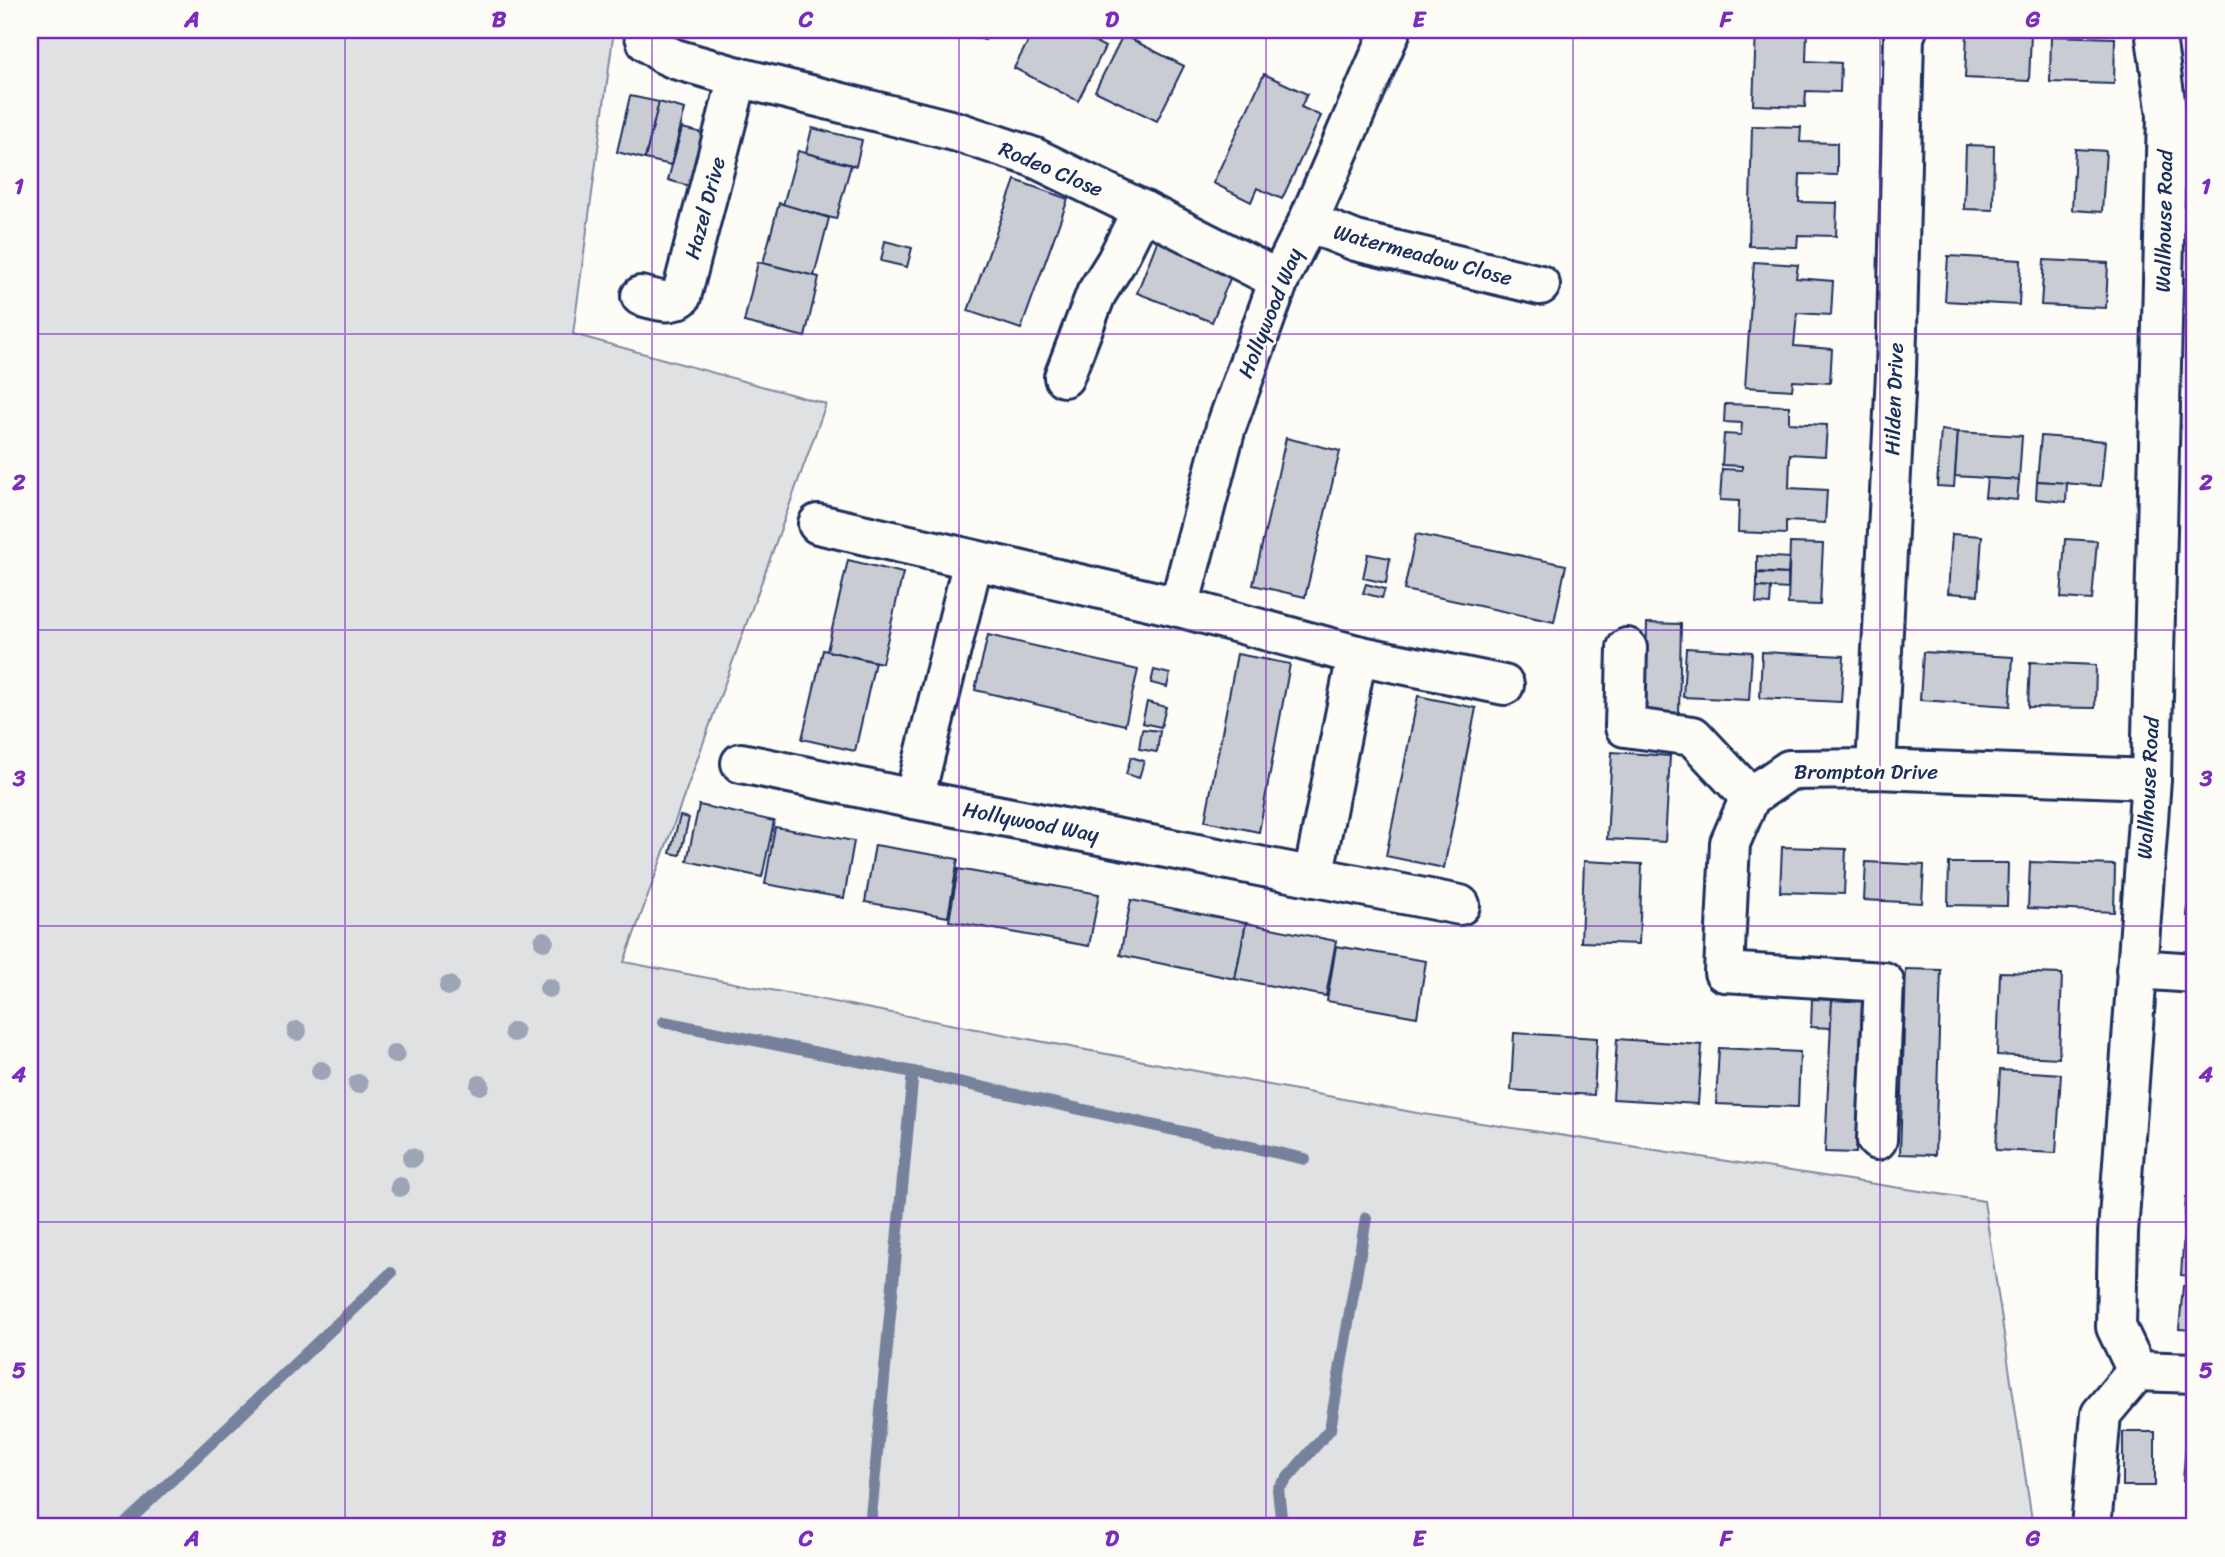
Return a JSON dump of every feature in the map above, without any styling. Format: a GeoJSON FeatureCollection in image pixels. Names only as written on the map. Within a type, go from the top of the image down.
{"type":"FeatureCollection","features":[{"type":"Feature","properties":{"kind":"street"},"geometry":{"type":"LineString","coordinates":[[643,30],[647,42],[664,54],[738,77]]}},
{"type":"Feature","properties":{"kind":"street","name":"Hollywood Way"},"geometry":{"type":"LineString","coordinates":[[1179,607],[1226,427],[1279,280],[1308,222],[1391,30]]}},
{"type":"Feature","properties":{"kind":"street","name":"Hilden Drive"},"geometry":{"type":"LineString","coordinates":[[1876,769],[1896,373],[1904,36],[1907,30]]}},
{"type":"Feature","properties":{"kind":"street","name":"Wallhouse Road"},"geometry":{"type":"LineString","coordinates":[[2137,1371],[2116,1327],[2118,1232],[2151,779],[2181,115],[2155,30]]}},
{"type":"Feature","properties":{"kind":"street","name":"Rodeo Close"},"geometry":{"type":"LineString","coordinates":[[738,77],[958,132],[1051,165],[1279,280]]}},
{"type":"Feature","properties":{"kind":"street","name":"Hazel Drive"},"geometry":{"type":"LineString","coordinates":[[641,296],[668,302],[681,297],[738,77]]}},
{"type":"Feature","properties":{"kind":"street"},"geometry":{"type":"LineString","coordinates":[[1064,377],[1096,294],[1116,262],[1142,210]]}},
{"type":"Feature","properties":{"kind":"street","name":"Watermeadow Close"},"geometry":{"type":"LineString","coordinates":[[1308,222],[1356,241],[1539,285]]}},
{"type":"Feature","properties":{"kind":"street"},"geometry":{"type":"LineString","coordinates":[[818,524],[1179,607],[1357,655],[1504,685]]}},
{"type":"Feature","properties":{"kind":"street"},"geometry":{"type":"LineString","coordinates":[[914,799],[973,561]]}},
{"type":"Feature","properties":{"kind":"street"},"geometry":{"type":"LineString","coordinates":[[1627,648],[1625,727],[1693,736],[1750,797],[1730,843],[1724,972],[1884,982],[1877,1140]]}},
{"type":"Feature","properties":{"kind":"street"},"geometry":{"type":"LineString","coordinates":[[1313,877],[1357,655]]}},
{"type":"Feature","properties":{"kind":"street","name":"Hollywood Way"},"geometry":{"type":"LineString","coordinates":[[741,763],[1460,905]]}},
{"type":"Feature","properties":{"kind":"street","name":"Brompton Drive"},"geometry":{"type":"LineString","coordinates":[[1750,797],[1788,770],[1876,769],[2151,779]]}},
{"type":"Feature","properties":{"kind":"street"},"geometry":{"type":"LineString","coordinates":[[2136,969],[2195,973]]}},
{"type":"Feature","properties":{"kind":"street"},"geometry":{"type":"LineString","coordinates":[[2091,1527],[2101,1414],[2137,1371],[2195,1373]]}},
{"type":"Feature","properties":{"kind":"shaded area"},"geometry":{"type":"Polygon","coordinates":[[[30,30],[614,30],[573,334],[826,404],[624,962],[1417,1113],[1984,1201],[2033,1527],[30,1527],[30,30]]]}},
{"type":"Feature","properties":{"kind":"building"},"geometry":{"type":"Polygon","coordinates":[[[948,30],[988,30],[985,40],[948,30]]]}},
{"type":"Feature","properties":{"kind":"building"},"geometry":{"type":"Polygon","coordinates":[[[1034,30],[1073,30],[1105,47],[1078,101],[1014,68],[1034,30]]]}},
{"type":"Feature","properties":{"kind":"building"},"geometry":{"type":"Polygon","coordinates":[[[1756,30],[1807,30],[1806,61],[1841,63],[1840,92],[1806,91],[1805,107],[1753,105],[1756,30]]]}},
{"type":"Feature","properties":{"kind":"building"},"geometry":{"type":"Polygon","coordinates":[[[1967,32],[2031,34],[2029,81],[1965,78],[1967,32]]]}},
{"type":"Feature","properties":{"kind":"building"},"geometry":{"type":"Polygon","coordinates":[[[1123,35],[1184,66],[1157,121],[1095,91],[1123,35]]]}},
{"type":"Feature","properties":{"kind":"building"},"geometry":{"type":"Polygon","coordinates":[[[2051,36],[2115,38],[2114,84],[2050,82],[2051,36]]]}},
{"type":"Feature","properties":{"kind":"building"},"geometry":{"type":"Polygon","coordinates":[[[1264,74],[1307,94],[1301,107],[1321,116],[1282,199],[1257,188],[1251,202],[1213,183],[1264,74]]]}},
{"type":"Feature","properties":{"kind":"building"},"geometry":{"type":"Polygon","coordinates":[[[630,96],[659,102],[645,159],[617,152],[630,96]]]}},
{"type":"Feature","properties":{"kind":"building"},"geometry":{"type":"Polygon","coordinates":[[[659,102],[685,109],[671,165],[645,159],[659,102]]]}},
{"type":"Feature","properties":{"kind":"building"},"geometry":{"type":"Polygon","coordinates":[[[1752,126],[1801,127],[1800,142],[1837,143],[1837,175],[1800,174],[1799,202],[1837,203],[1836,236],[1798,235],[1797,247],[1749,246],[1752,126]]]}},
{"type":"Feature","properties":{"kind":"building"},"geometry":{"type":"Polygon","coordinates":[[[682,128],[707,134],[693,187],[668,180],[682,128]]]}},
{"type":"Feature","properties":{"kind":"building"},"geometry":{"type":"Polygon","coordinates":[[[812,128],[862,140],[856,166],[806,153],[812,128]]]}},
{"type":"Feature","properties":{"kind":"building"},"geometry":{"type":"Polygon","coordinates":[[[1966,145],[1994,146],[1993,210],[1964,209],[1966,145]]]}},
{"type":"Feature","properties":{"kind":"building"},"geometry":{"type":"Polygon","coordinates":[[[2075,149],[2106,151],[2102,212],[2072,210],[2075,149]]]}},
{"type":"Feature","properties":{"kind":"building"},"geometry":{"type":"Polygon","coordinates":[[[798,151],[851,165],[836,219],[783,205],[798,151]]]}},
{"type":"Feature","properties":{"kind":"building"},"geometry":{"type":"Polygon","coordinates":[[[1015,180],[1068,199],[1021,329],[968,311],[1015,180]]]}},
{"type":"Feature","properties":{"kind":"building"},"geometry":{"type":"Polygon","coordinates":[[[779,203],[829,218],[814,276],[763,263],[779,203]]]}},
{"type":"Feature","properties":{"kind":"building"},"geometry":{"type":"Polygon","coordinates":[[[1158,239],[1234,269],[1212,322],[1137,293],[1158,239]]]}},
{"type":"Feature","properties":{"kind":"building"},"geometry":{"type":"Polygon","coordinates":[[[885,241],[912,248],[907,267],[881,261],[885,241]]]}},
{"type":"Feature","properties":{"kind":"building"},"geometry":{"type":"Polygon","coordinates":[[[1948,256],[2021,260],[2019,305],[1945,301],[1948,256]]]}},
{"type":"Feature","properties":{"kind":"building"},"geometry":{"type":"Polygon","coordinates":[[[2044,260],[2108,263],[2106,308],[2041,305],[2044,260]]]}},
{"type":"Feature","properties":{"kind":"building"},"geometry":{"type":"Polygon","coordinates":[[[758,262],[819,277],[805,337],[744,322],[758,262]]]}},
{"type":"Feature","properties":{"kind":"building"},"geometry":{"type":"Polygon","coordinates":[[[1754,262],[1798,265],[1796,278],[1833,281],[1831,315],[1797,313],[1794,346],[1832,349],[1830,383],[1793,381],[1792,390],[1745,387],[1754,262]]]}},
{"type":"Feature","properties":{"kind":"building"},"geometry":{"type":"Polygon","coordinates":[[[1725,404],[1789,406],[1789,423],[1827,425],[1825,456],[1790,454],[1789,488],[1827,490],[1825,523],[1786,521],[1786,534],[1738,532],[1739,501],[1720,500],[1722,469],[1742,470],[1742,466],[1722,465],[1724,434],[1741,435],[1742,423],[1724,422],[1725,404]]]}},
{"type":"Feature","properties":{"kind":"building"},"geometry":{"type":"Polygon","coordinates":[[[1941,430],[1958,432],[1954,487],[1937,486],[1941,430]]]}},
{"type":"Feature","properties":{"kind":"building"},"geometry":{"type":"Polygon","coordinates":[[[1958,432],[2022,436],[2019,480],[1955,476],[1958,432]]]}},
{"type":"Feature","properties":{"kind":"building"},"geometry":{"type":"Polygon","coordinates":[[[2041,436],[2105,441],[2101,486],[2037,481],[2041,436]]]}},
{"type":"Feature","properties":{"kind":"building"},"geometry":{"type":"Polygon","coordinates":[[[1286,438],[1340,451],[1305,597],[1253,585],[1286,438]]]}},
{"type":"Feature","properties":{"kind":"building"},"geometry":{"type":"Polygon","coordinates":[[[1987,478],[2019,480],[2017,500],[1985,497],[1987,478]]]}},
{"type":"Feature","properties":{"kind":"building"},"geometry":{"type":"Polygon","coordinates":[[[2037,481],[2067,483],[2066,502],[2036,499],[2037,481]]]}},
{"type":"Feature","properties":{"kind":"building"},"geometry":{"type":"Polygon","coordinates":[[[1416,534],[1566,565],[1554,622],[1404,590],[1416,534]]]}},
{"type":"Feature","properties":{"kind":"building"},"geometry":{"type":"Polygon","coordinates":[[[1952,534],[1982,536],[1978,595],[1948,593],[1952,534]]]}},
{"type":"Feature","properties":{"kind":"building"},"geometry":{"type":"Polygon","coordinates":[[[2065,539],[2097,541],[2092,600],[2061,598],[2065,539]]]}},
{"type":"Feature","properties":{"kind":"building"},"geometry":{"type":"Polygon","coordinates":[[[1790,543],[1823,544],[1820,605],[1788,604],[1790,543]]]}},
{"type":"Feature","properties":{"kind":"building"},"geometry":{"type":"Polygon","coordinates":[[[1368,554],[1390,558],[1386,583],[1363,578],[1368,554]]]}},
{"type":"Feature","properties":{"kind":"building"},"geometry":{"type":"Polygon","coordinates":[[[1757,556],[1789,558],[1788,574],[1757,572],[1757,556]]]}},
{"type":"Feature","properties":{"kind":"building"},"geometry":{"type":"Polygon","coordinates":[[[848,560],[903,573],[882,663],[827,651],[848,560]]]}},
{"type":"Feature","properties":{"kind":"building"},"geometry":{"type":"Polygon","coordinates":[[[1757,573],[1788,574],[1788,589],[1757,587],[1757,573]]]}},
{"type":"Feature","properties":{"kind":"building"},"geometry":{"type":"Polygon","coordinates":[[[1366,584],[1385,589],[1382,598],[1363,593],[1366,584]]]}},
{"type":"Feature","properties":{"kind":"building"},"geometry":{"type":"Polygon","coordinates":[[[1757,587],[1771,588],[1770,604],[1756,603],[1757,587]]]}},
{"type":"Feature","properties":{"kind":"building"},"geometry":{"type":"Polygon","coordinates":[[[1647,623],[1681,624],[1679,713],[1645,712],[1647,623]]]}},
{"type":"Feature","properties":{"kind":"building"},"geometry":{"type":"Polygon","coordinates":[[[988,635],[1138,670],[1125,725],[975,690],[988,635]]]}},
{"type":"Feature","properties":{"kind":"building"},"geometry":{"type":"Polygon","coordinates":[[[1686,648],[1752,652],[1749,700],[1683,697],[1686,648]]]}},
{"type":"Feature","properties":{"kind":"building"},"geometry":{"type":"Polygon","coordinates":[[[823,650],[875,662],[855,751],[802,739],[823,650]]]}},
{"type":"Feature","properties":{"kind":"building"},"geometry":{"type":"Polygon","coordinates":[[[1762,652],[1844,656],[1841,702],[1760,698],[1762,652]]]}},
{"type":"Feature","properties":{"kind":"building"},"geometry":{"type":"Polygon","coordinates":[[[1923,652],[2013,657],[2010,706],[1920,700],[1923,652]]]}},
{"type":"Feature","properties":{"kind":"building"},"geometry":{"type":"Polygon","coordinates":[[[1237,654],[1290,664],[1259,832],[1205,821],[1237,654]]]}},
{"type":"Feature","properties":{"kind":"building"},"geometry":{"type":"Polygon","coordinates":[[[2030,662],[2096,665],[2095,708],[2028,707],[2030,662]]]}},
{"type":"Feature","properties":{"kind":"building"},"geometry":{"type":"Polygon","coordinates":[[[1154,670],[1170,674],[1167,687],[1151,683],[1154,670]]]}},
{"type":"Feature","properties":{"kind":"building"},"geometry":{"type":"Polygon","coordinates":[[[1418,696],[1476,708],[1444,868],[1386,856],[1418,696]]]}},
{"type":"Feature","properties":{"kind":"building"},"geometry":{"type":"Polygon","coordinates":[[[1147,702],[1166,707],[1161,727],[1142,723],[1147,702]]]}},
{"type":"Feature","properties":{"kind":"building"},"geometry":{"type":"Polygon","coordinates":[[[1142,729],[1160,731],[1157,752],[1139,749],[1142,729]]]}},
{"type":"Feature","properties":{"kind":"building"},"geometry":{"type":"Polygon","coordinates":[[[1612,752],[1670,756],[1665,842],[1607,839],[1612,752]]]}},
{"type":"Feature","properties":{"kind":"building"},"geometry":{"type":"Polygon","coordinates":[[[1131,757],[1144,761],[1139,778],[1126,774],[1131,757]]]}},
{"type":"Feature","properties":{"kind":"building"},"geometry":{"type":"Polygon","coordinates":[[[699,805],[774,821],[762,877],[687,861],[699,805]]]}},
{"type":"Feature","properties":{"kind":"building"},"geometry":{"type":"Polygon","coordinates":[[[680,816],[689,818],[680,855],[670,853],[680,816]]]}},
{"type":"Feature","properties":{"kind":"building"},"geometry":{"type":"Polygon","coordinates":[[[775,827],[854,841],[844,898],[765,884],[775,827]]]}},
{"type":"Feature","properties":{"kind":"building"},"geometry":{"type":"Polygon","coordinates":[[[875,845],[958,859],[948,917],[865,902],[875,845]]]}},
{"type":"Feature","properties":{"kind":"building"},"geometry":{"type":"Polygon","coordinates":[[[1782,847],[1846,849],[1844,894],[1780,892],[1782,847]]]}},
{"type":"Feature","properties":{"kind":"building"},"geometry":{"type":"Polygon","coordinates":[[[1584,861],[1642,864],[1639,944],[1581,942],[1584,861]]]}},
{"type":"Feature","properties":{"kind":"building"},"geometry":{"type":"Polygon","coordinates":[[[1866,862],[1924,865],[1922,903],[1864,900],[1866,862]]]}},
{"type":"Feature","properties":{"kind":"building"},"geometry":{"type":"Polygon","coordinates":[[[2030,862],[2115,865],[2114,912],[2028,908],[2030,862]]]}},
{"type":"Feature","properties":{"kind":"building"},"geometry":{"type":"Polygon","coordinates":[[[1949,863],[2008,863],[2007,906],[1948,905],[1949,863]]]}},
{"type":"Feature","properties":{"kind":"building"},"geometry":{"type":"Polygon","coordinates":[[[958,869],[1099,894],[1089,946],[949,921],[958,869]]]}},
{"type":"Feature","properties":{"kind":"building"},"geometry":{"type":"Polygon","coordinates":[[[2191,873],[2195,874],[2195,916],[2187,916],[2191,873]]]}},
{"type":"Feature","properties":{"kind":"building"},"geometry":{"type":"Polygon","coordinates":[[[1131,900],[1246,923],[1235,979],[1120,955],[1131,900]]]}},
{"type":"Feature","properties":{"kind":"building"},"geometry":{"type":"Polygon","coordinates":[[[1246,923],[1336,941],[1326,996],[1235,979],[1246,923]]]}},
{"type":"Feature","properties":{"kind":"building"},"geometry":{"type":"Polygon","coordinates":[[[1336,946],[1426,961],[1417,1017],[1327,1001],[1336,946]]]}},
{"type":"Feature","properties":{"kind":"building"},"geometry":{"type":"Polygon","coordinates":[[[1906,969],[1941,970],[1935,1155],[1900,1154],[1906,969]]]}},
{"type":"Feature","properties":{"kind":"building"},"geometry":{"type":"Polygon","coordinates":[[[2000,972],[2062,974],[2059,1058],[1997,1055],[2000,972]]]}},
{"type":"Feature","properties":{"kind":"building"},"geometry":{"type":"Polygon","coordinates":[[[1812,999],[1832,1000],[1831,1028],[1811,1027],[1812,999]]]}},
{"type":"Feature","properties":{"kind":"building"},"geometry":{"type":"Polygon","coordinates":[[[1832,1000],[1862,1001],[1856,1153],[1825,1152],[1832,1000]]]}},
{"type":"Feature","properties":{"kind":"building"},"geometry":{"type":"Polygon","coordinates":[[[1514,1033],[1597,1038],[1594,1095],[1511,1090],[1514,1033]]]}},
{"type":"Feature","properties":{"kind":"building"},"geometry":{"type":"Polygon","coordinates":[[[1617,1039],[1702,1045],[1698,1104],[1613,1099],[1617,1039]]]}},
{"type":"Feature","properties":{"kind":"building"},"geometry":{"type":"Polygon","coordinates":[[[1719,1048],[1800,1052],[1798,1107],[1716,1104],[1719,1048]]]}},
{"type":"Feature","properties":{"kind":"building"},"geometry":{"type":"Polygon","coordinates":[[[2000,1070],[2061,1074],[2056,1153],[1996,1150],[2000,1070]]]}},
{"type":"Feature","properties":{"kind":"building"},"geometry":{"type":"Polygon","coordinates":[[[2186,1197],[2195,1198],[2195,1233],[2184,1233],[2186,1197]]]}},
{"type":"Feature","properties":{"kind":"building"},"geometry":{"type":"Polygon","coordinates":[[[2184,1233],[2195,1233],[2195,1276],[2181,1275],[2184,1233]]]}},
{"type":"Feature","properties":{"kind":"building"},"geometry":{"type":"Polygon","coordinates":[[[2183,1286],[2195,1287],[2195,1330],[2179,1329],[2183,1286]]]}},
{"type":"Feature","properties":{"kind":"building"},"geometry":{"type":"Polygon","coordinates":[[[2187,1431],[2195,1431],[2195,1482],[2183,1481],[2187,1431]]]}},
{"type":"Feature","properties":{"kind":"building"},"geometry":{"type":"Polygon","coordinates":[[[2123,1432],[2155,1432],[2155,1486],[2123,1486],[2123,1432]]]}},
{"type":"Feature","properties":{"kind":"waterway"},"geometry":{"type":"LineString","coordinates":[[664,1022],[913,1072],[1305,1159]]}},
{"type":"Feature","properties":{"kind":"waterway"},"geometry":{"type":"LineString","coordinates":[[870,1527],[913,1072]]}},
{"type":"Feature","properties":{"kind":"waterway"},"geometry":{"type":"LineString","coordinates":[[1282,1527],[1278,1489],[1330,1429],[1366,1218]]}},
{"type":"Feature","properties":{"kind":"waterway"},"geometry":{"type":"LineString","coordinates":[[122,1527],[391,1273]]}}]}
